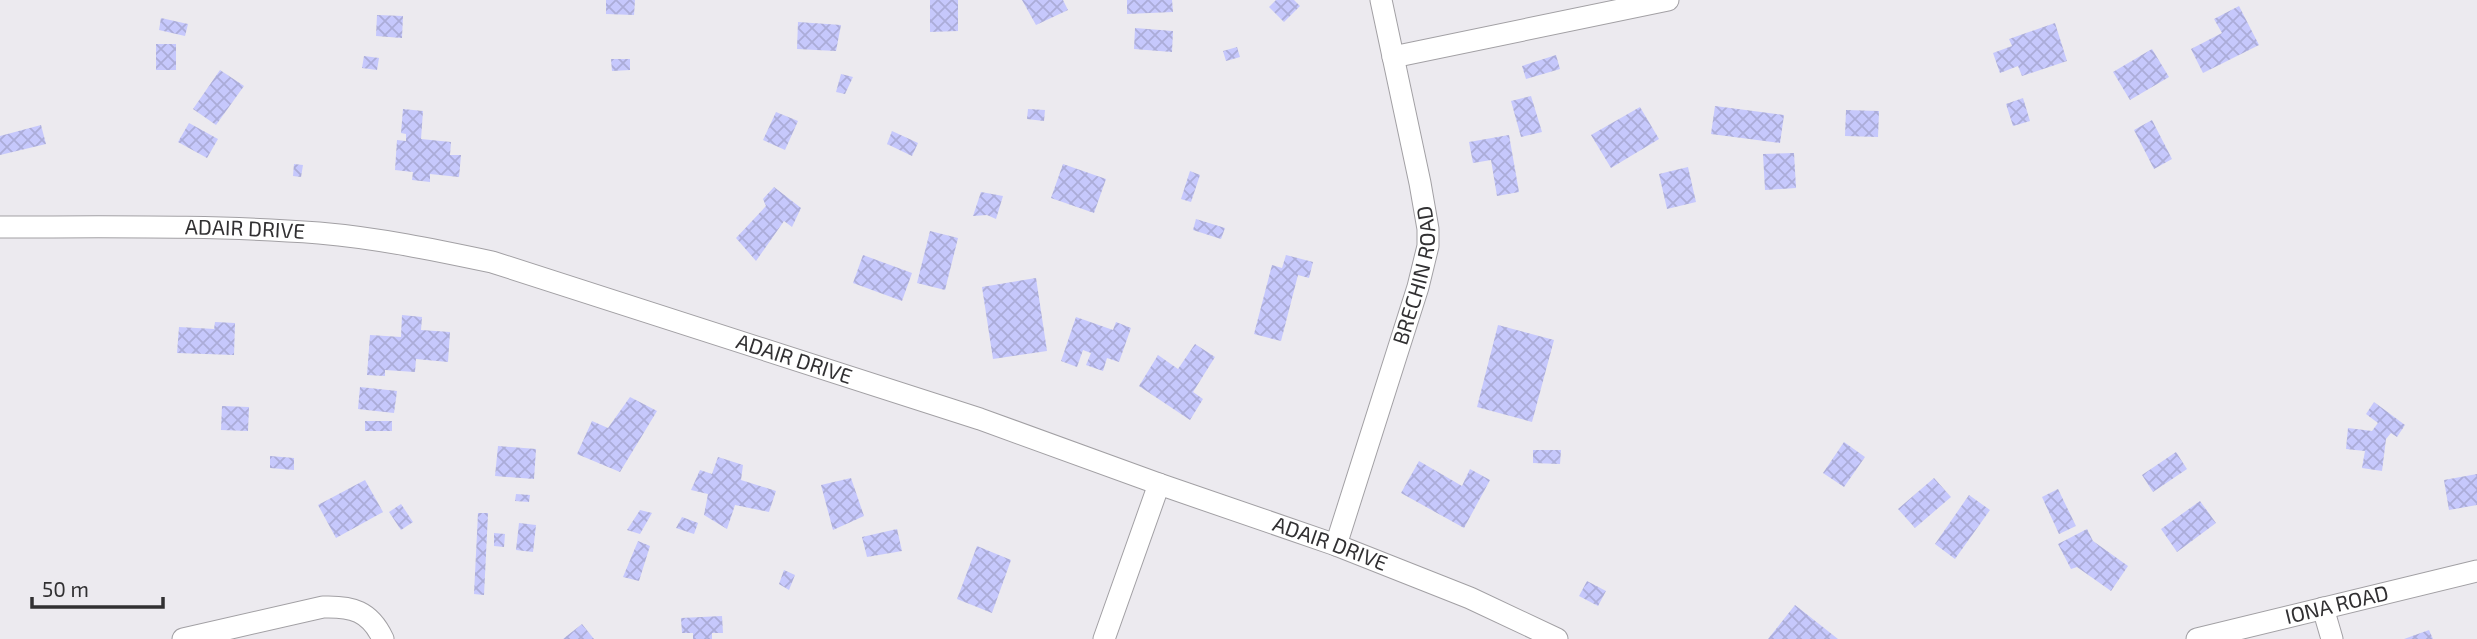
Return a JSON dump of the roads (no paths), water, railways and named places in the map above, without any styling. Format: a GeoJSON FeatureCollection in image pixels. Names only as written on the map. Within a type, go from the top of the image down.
{"type":"FeatureCollection","features":[{"type":"Feature","properties":{"kind":"street","name":"BRECHIN ROAD"},"geometry":{"type":"LineString","coordinates":[[1336,545],[1418,287],[1428,246],[1420,183],[1381,0]]}},
{"type":"Feature","properties":{"kind":"street"},"geometry":{"type":"LineString","coordinates":[[1393,57],[1668,0]]}},
{"type":"Feature","properties":{"kind":"street","name":"ADAIR DRIVE"},"geometry":{"type":"LineString","coordinates":[[0,227],[233,229],[320,233],[410,244],[492,262],[979,419],[1336,545],[1471,598],[1557,639]]}},
{"type":"Feature","properties":{"kind":"street"},"geometry":{"type":"LineString","coordinates":[[1104,639],[1159,484]]}},
{"type":"Feature","properties":{"kind":"street","name":"IONA ROAD"},"geometry":{"type":"LineString","coordinates":[[2197,639],[2477,571]]}},
{"type":"Feature","properties":{"kind":"street"},"geometry":{"type":"LineString","coordinates":[[183,639],[323,607],[344,607],[366,617],[378,628],[383,639]]}},
{"type":"Feature","properties":{"kind":"street"},"geometry":{"type":"LineString","coordinates":[[2323,608],[2332,639]]}}]}
